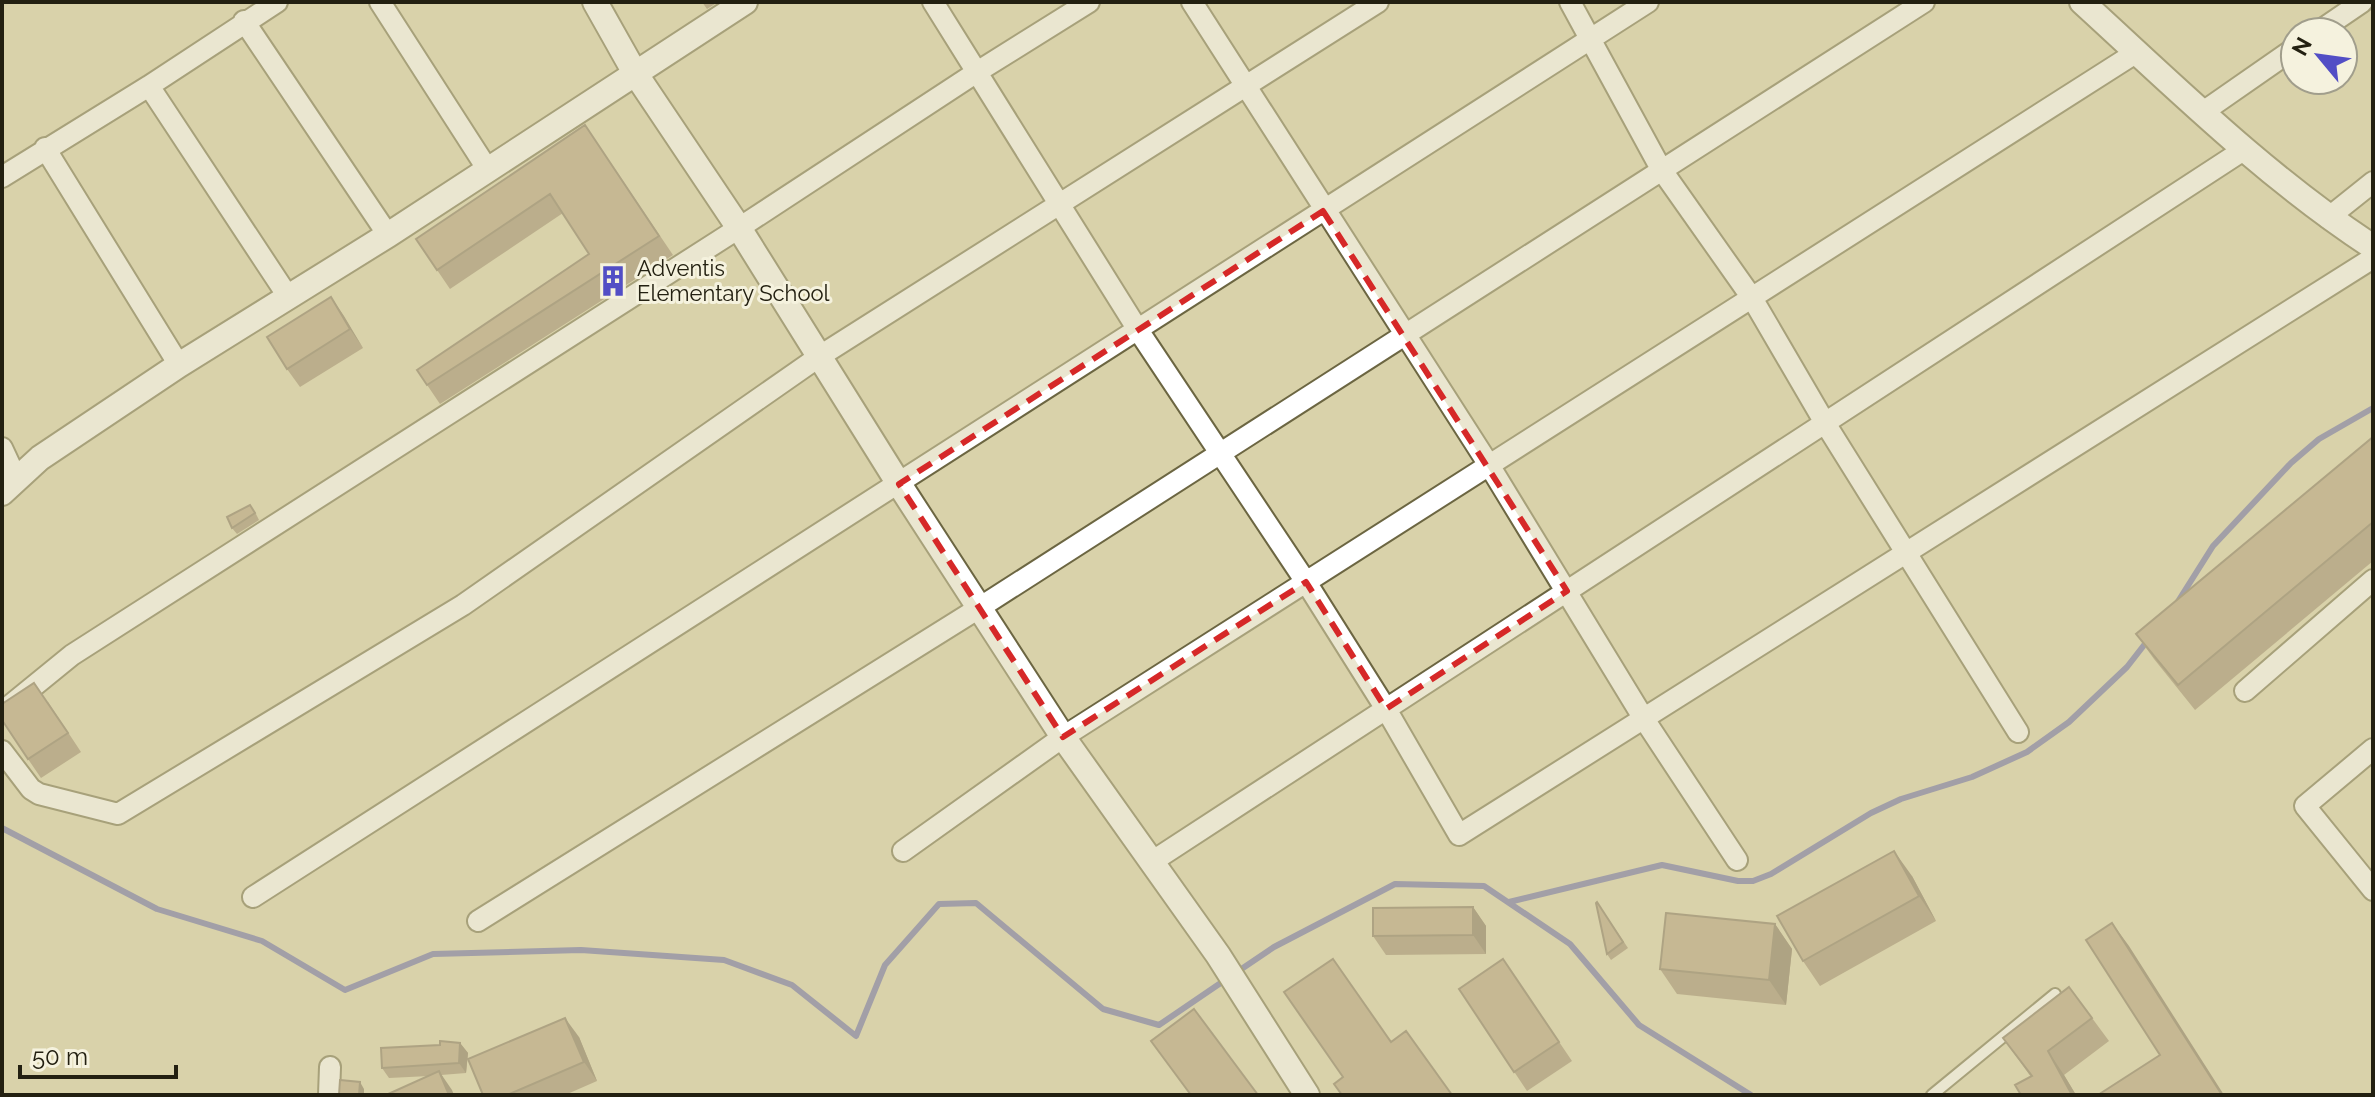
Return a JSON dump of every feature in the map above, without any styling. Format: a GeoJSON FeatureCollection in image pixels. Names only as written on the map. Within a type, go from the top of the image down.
{"type":"FeatureCollection","features":[{"type":"Feature","properties":{"kind":"street"},"geometry":{"type":"LineString","coordinates":[[2,177],[277,2]]}},
{"type":"Feature","properties":{"kind":"street"},"geometry":{"type":"LineString","coordinates":[[380,2],[488,170]]}},
{"type":"Feature","properties":{"kind":"street"},"geometry":{"type":"LineString","coordinates":[[595,2],[635,73],[739,228],[899,484],[1063,737],[1153,861],[1307,1095]]}},
{"type":"Feature","properties":{"kind":"street"},"geometry":{"type":"LineString","coordinates":[[9,485],[40,458],[179,365],[388,235],[745,2]]}},
{"type":"Feature","properties":{"kind":"street"},"geometry":{"type":"LineString","coordinates":[[933,2],[1138,330],[1306,582],[1386,709],[1459,835],[2373,258]]}},
{"type":"Feature","properties":{"kind":"street"},"geometry":{"type":"LineString","coordinates":[[2,712],[72,655],[1089,2]]}},
{"type":"Feature","properties":{"kind":"street"},"geometry":{"type":"LineString","coordinates":[[1192,2],[1323,211],[1489,465],[1644,719],[1737,860]]}},
{"type":"Feature","properties":{"kind":"street"},"geometry":{"type":"LineString","coordinates":[[2,751],[31,789],[39,794],[118,814],[463,605],[820,356],[1378,2]]}},
{"type":"Feature","properties":{"kind":"street"},"geometry":{"type":"LineString","coordinates":[[1570,2],[1593,39],[1661,169],[1752,298],[1825,423],[2018,732]]}},
{"type":"Feature","properties":{"kind":"street"},"geometry":{"type":"LineString","coordinates":[[253,897],[1648,2]]}},
{"type":"Feature","properties":{"kind":"street"},"geometry":{"type":"LineString","coordinates":[[478,921],[979,608],[1924,2]]}},
{"type":"Feature","properties":{"kind":"street"},"geometry":{"type":"LineString","coordinates":[[2082,2],[2245,149],[2328,218],[2373,247]]}},
{"type":"Feature","properties":{"kind":"street"},"geometry":{"type":"LineString","coordinates":[[2341,16],[2362,2]]}},
{"type":"Feature","properties":{"kind":"street"},"geometry":{"type":"LineString","coordinates":[[244,21],[388,235]]}},
{"type":"Feature","properties":{"kind":"street"},"geometry":{"type":"LineString","coordinates":[[903,851],[1063,737],[2137,52]]}},
{"type":"Feature","properties":{"kind":"street"},"geometry":{"type":"LineString","coordinates":[[2203,112],[2279,59]]}},
{"type":"Feature","properties":{"kind":"street"},"geometry":{"type":"LineString","coordinates":[[149,86],[289,298]]}},
{"type":"Feature","properties":{"kind":"street"},"geometry":{"type":"LineString","coordinates":[[45,148],[179,365]]}},
{"type":"Feature","properties":{"kind":"street"},"geometry":{"type":"LineString","coordinates":[[1153,861],[2245,149]]}},
{"type":"Feature","properties":{"kind":"street"},"geometry":{"type":"LineString","coordinates":[[2328,218],[2373,182]]}},
{"type":"Feature","properties":{"kind":"street"},"geometry":{"type":"LineString","coordinates":[[2,448],[9,485]]}},
{"type":"Feature","properties":{"kind":"street"},"geometry":{"type":"LineString","coordinates":[[2245,691],[2373,580]]}},
{"type":"Feature","properties":{"kind":"street"},"geometry":{"type":"LineString","coordinates":[[2373,749],[2305,806],[2373,890]]}},
{"type":"Feature","properties":{"kind":"street"},"geometry":{"type":"LineString","coordinates":[[329,1095],[330,1067]]}},
{"type":"Feature","properties":{"kind":"lane"},"geometry":{"type":"LineString","coordinates":[[1932,1095],[2055,994]]}},
{"type":"Feature","properties":{"kind":"highlighted area"},"geometry":{"type":"Polygon","coordinates":[[[1323,211],[1567,591],[1386,709],[1306,582],[1063,737],[899,484],[1323,211]]]}},
{"type":"Feature","properties":{"kind":"building"},"geometry":{"type":"Polygon","coordinates":[[[585,125],[659,236],[427,385],[417,370],[589,254],[550,194],[437,270],[416,239],[585,125]]]}},
{"type":"Feature","properties":{"kind":"building"},"geometry":{"type":"Polygon","coordinates":[[[331,297],[350,329],[287,369],[267,337],[331,297]]]}},
{"type":"Feature","properties":{"kind":"building"},"geometry":{"type":"Polygon","coordinates":[[[2373,437],[2373,522],[2178,685],[2136,634],[2373,437]]]}},
{"type":"Feature","properties":{"kind":"building"},"geometry":{"type":"Polygon","coordinates":[[[250,505],[255,513],[232,528],[227,517],[250,505]]]}},
{"type":"Feature","properties":{"kind":"building"},"geometry":{"type":"Polygon","coordinates":[[[34,683],[68,733],[28,759],[2,720],[2,704],[34,683]]]}},
{"type":"Feature","properties":{"kind":"building"},"geometry":{"type":"Polygon","coordinates":[[[1894,851],[1919,896],[1803,961],[1777,916],[1894,851]]]}},
{"type":"Feature","properties":{"kind":"building"},"geometry":{"type":"Polygon","coordinates":[[[1596,903],[1623,942],[1607,954],[1596,903]]]}},
{"type":"Feature","properties":{"kind":"building"},"geometry":{"type":"Polygon","coordinates":[[[1473,907],[1473,935],[1373,936],[1373,908],[1473,907]]]}},
{"type":"Feature","properties":{"kind":"building"},"geometry":{"type":"Polygon","coordinates":[[[1666,913],[1775,924],[1769,980],[1660,969],[1666,913]]]}},
{"type":"Feature","properties":{"kind":"building"},"geometry":{"type":"Polygon","coordinates":[[[2112,923],[2222,1095],[2098,1095],[2160,1055],[2086,940],[2112,923]]]}},
{"type":"Feature","properties":{"kind":"building"},"geometry":{"type":"Polygon","coordinates":[[[1333,959],[1391,1042],[1406,1031],[1452,1095],[1342,1095],[1334,1084],[1343,1077],[1284,992],[1333,959]]]}},
{"type":"Feature","properties":{"kind":"building"},"geometry":{"type":"Polygon","coordinates":[[[1503,959],[1559,1042],[1514,1072],[1459,989],[1503,959]]]}},
{"type":"Feature","properties":{"kind":"building"},"geometry":{"type":"Polygon","coordinates":[[[2069,987],[2092,1018],[2048,1051],[2072,1095],[2021,1095],[2015,1085],[2032,1076],[2003,1038],[2069,987]]]}},
{"type":"Feature","properties":{"kind":"building"},"geometry":{"type":"Polygon","coordinates":[[[1194,1009],[1258,1095],[1191,1095],[1151,1041],[1194,1009]]]}},
{"type":"Feature","properties":{"kind":"building"},"geometry":{"type":"Polygon","coordinates":[[[565,1018],[584,1062],[507,1095],[483,1095],[468,1059],[565,1018]]]}},
{"type":"Feature","properties":{"kind":"building"},"geometry":{"type":"Polygon","coordinates":[[[440,1041],[460,1043],[459,1063],[382,1068],[381,1048],[440,1045],[440,1041]]]}},
{"type":"Feature","properties":{"kind":"building"},"geometry":{"type":"Polygon","coordinates":[[[439,1071],[449,1095],[386,1095],[439,1071]]]}},
{"type":"Feature","properties":{"kind":"building"},"geometry":{"type":"Polygon","coordinates":[[[340,1080],[360,1082],[359,1095],[339,1095],[340,1080]]]}},
{"type":"Feature","properties":{"kind":"waterway"},"geometry":{"type":"LineString","coordinates":[[2177,603],[2213,546],[2291,463],[2319,439],[2373,408]]}},
{"type":"Feature","properties":{"kind":"waterway"},"geometry":{"type":"LineString","coordinates":[[1509,902],[1662,865],[1738,881],[1753,881],[1771,874],[1871,813],[1901,799],[1972,777],[2027,752],[2069,722],[2127,667],[2148,640]]}},
{"type":"Feature","properties":{"kind":"waterway"},"geometry":{"type":"LineString","coordinates":[[2,828],[157,909],[262,941],[345,990],[433,954],[581,950],[724,960],[792,985],[856,1036],[885,965],[939,904],[976,903],[1103,1009],[1159,1025],[1228,978]]}},
{"type":"Feature","properties":{"kind":"waterway"},"geometry":{"type":"LineString","coordinates":[[1237,972],[1274,947],[1395,884],[1484,886],[1570,944],[1639,1025],[1751,1095]]}},
{"type":"Feature","properties":{"kind":"place","name":"Adventis Elementary School"},"geometry":{"type":"Point","coordinates":[613,281]}}]}
